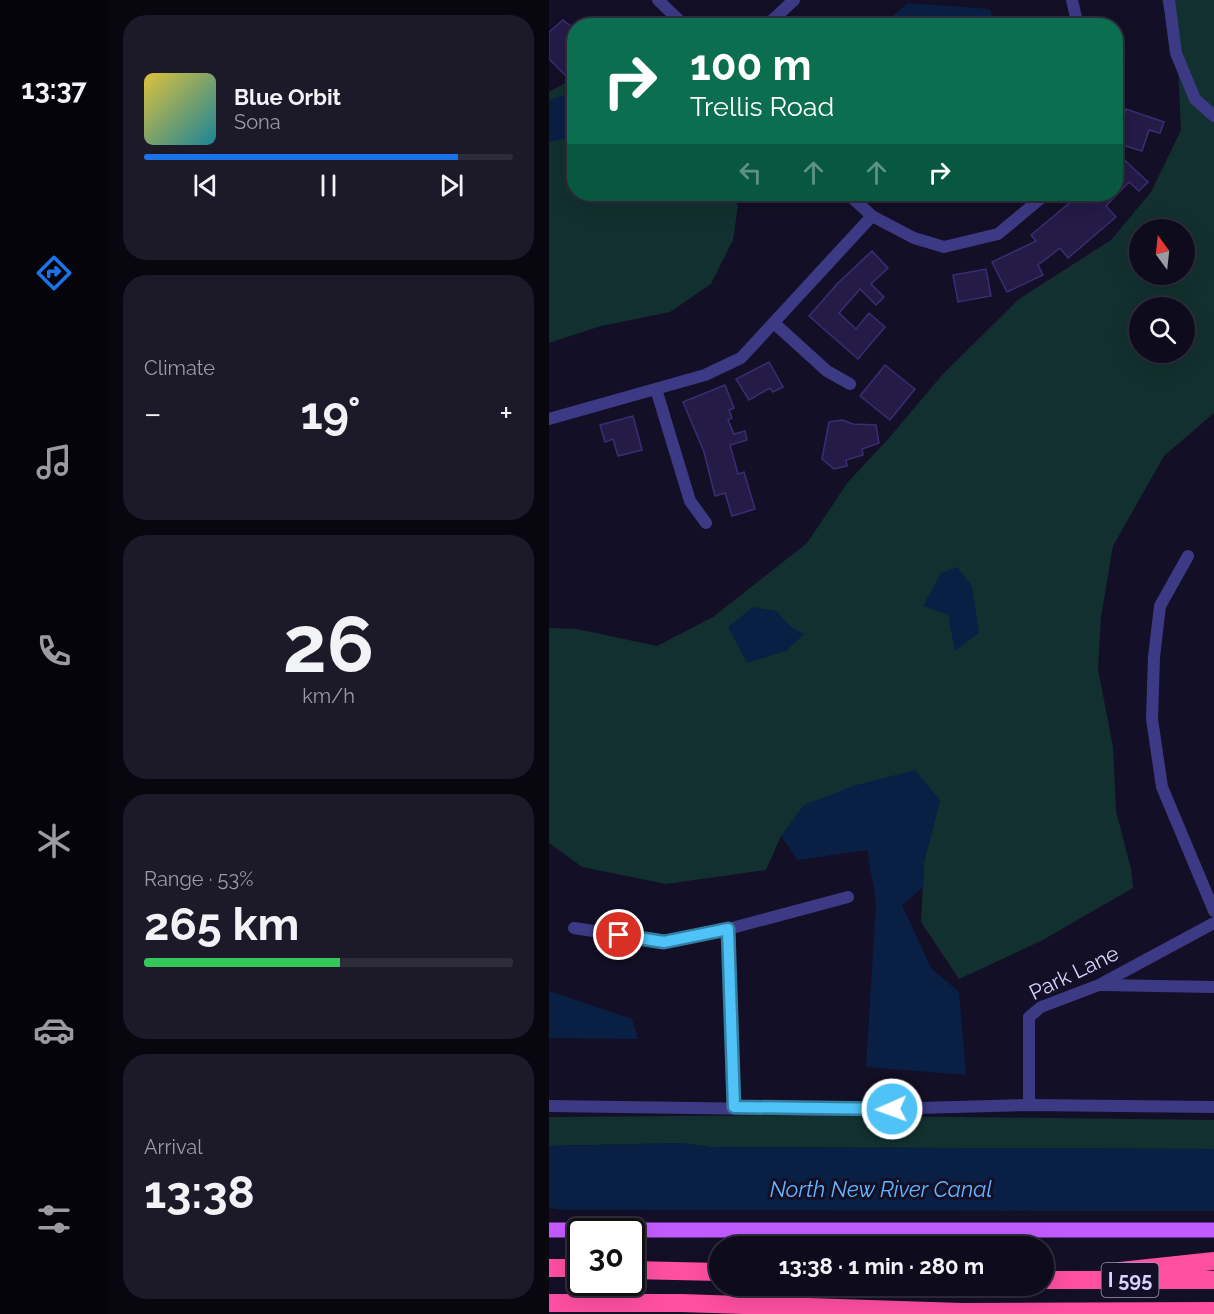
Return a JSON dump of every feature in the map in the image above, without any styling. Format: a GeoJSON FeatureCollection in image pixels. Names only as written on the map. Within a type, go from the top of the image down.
{"type":"FeatureCollection","features":[{"type":"Feature","properties":{"kind":"highway"},"geometry":{"type":"LineString","coordinates":[[1054,1279],[1214,1261]]}},
{"type":"Feature","properties":{"kind":"highway"},"geometry":{"type":"LineString","coordinates":[[549,1268],[567,1268]]}},
{"type":"Feature","properties":{"kind":"highway"},"geometry":{"type":"LineString","coordinates":[[645,1270],[709,1272]]}},
{"type":"Feature","properties":{"kind":"highway","name":"I 595"},"geometry":{"type":"LineString","coordinates":[[1054,1280],[1214,1280]]}},
{"type":"Feature","properties":{"kind":"highway"},"geometry":{"type":"LineString","coordinates":[[549,1303],[681,1303],[963,1312],[1214,1311]]}},
{"type":"Feature","properties":{"kind":"main road"},"geometry":{"type":"LineString","coordinates":[[549,1230],[1214,1230]]}},
{"type":"Feature","properties":{"kind":"street"},"geometry":{"type":"LineString","coordinates":[[658,0],[677,18]]}},
{"type":"Feature","properties":{"kind":"street"},"geometry":{"type":"LineString","coordinates":[[775,18],[794,0]]}},
{"type":"Feature","properties":{"kind":"street"},"geometry":{"type":"LineString","coordinates":[[1072,0],[1076,18]]}},
{"type":"Feature","properties":{"kind":"street"},"geometry":{"type":"LineString","coordinates":[[1169,0],[1176,53],[1195,99],[1214,116]]}},
{"type":"Feature","properties":{"kind":"street"},"geometry":{"type":"LineString","coordinates":[[856,201],[872,216],[914,238],[943,247],[997,234],[1037,201]]}},
{"type":"Feature","properties":{"kind":"street"},"geometry":{"type":"LineString","coordinates":[[549,419],[705,375],[741,358],[872,216]]}},
{"type":"Feature","properties":{"kind":"street"},"geometry":{"type":"LineString","coordinates":[[774,323],[827,371],[850,384]]}},
{"type":"Feature","properties":{"kind":"street"},"geometry":{"type":"LineString","coordinates":[[656,389],[690,501],[706,523]]}},
{"type":"Feature","properties":{"kind":"street"},"geometry":{"type":"LineString","coordinates":[[1188,555],[1160,606],[1154,657],[1152,720],[1162,787],[1214,911]]}},
{"type":"Feature","properties":{"kind":"street"},"geometry":{"type":"LineString","coordinates":[[574,928],[664,942],[728,929],[848,897]]}},
{"type":"Feature","properties":{"kind":"street","name":"Park Lane"},"geometry":{"type":"LineString","coordinates":[[1029,1106],[1029,1017],[1041,1007],[1099,984],[1214,923]]}},
{"type":"Feature","properties":{"kind":"street"},"geometry":{"type":"LineString","coordinates":[[728,929],[734,1107]]}},
{"type":"Feature","properties":{"kind":"street"},"geometry":{"type":"LineString","coordinates":[[1099,984],[1214,987]]}},
{"type":"Feature","properties":{"kind":"street"},"geometry":{"type":"LineString","coordinates":[[549,1106],[847,1110],[1029,1106],[1214,1107]]}},
{"type":"Feature","properties":{"kind":"green space"},"geometry":{"type":"Polygon","coordinates":[[[1162,0],[1214,0],[1214,413],[1164,456],[1113,546],[1101,617],[1098,669],[1113,747],[1116,811],[1131,869],[1133,888],[1041,941],[959,979],[921,922],[924,862],[940,800],[781,836],[766,870],[666,884],[582,867],[549,843],[549,628],[577,629],[657,646],[713,617],[807,543],[848,482],[890,437],[942,375],[1019,299],[1111,240],[1151,192],[1181,130],[1178,67],[1162,0]]]}},
{"type":"Feature","properties":{"kind":"green space"},"geometry":{"type":"Polygon","coordinates":[[[567,82],[567,201],[736,201],[738,206],[733,240],[711,284],[670,312],[601,326],[549,343],[549,92],[567,82]]]}},
{"type":"Feature","properties":{"kind":"green space"},"geometry":{"type":"Polygon","coordinates":[[[801,1115],[1214,1120],[1214,1149],[710,1147],[683,1143],[549,1146],[549,1117],[801,1115]]]}},
{"type":"Feature","properties":{"kind":"water"},"geometry":{"type":"Polygon","coordinates":[[[908,3],[990,9],[993,18],[890,18],[908,3]]]}},
{"type":"Feature","properties":{"kind":"water"},"geometry":{"type":"Polygon","coordinates":[[[567,94],[567,138],[549,142],[549,100],[567,94]]]}},
{"type":"Feature","properties":{"kind":"water"},"geometry":{"type":"Polygon","coordinates":[[[957,567],[972,586],[979,633],[955,651],[948,615],[923,606],[941,573],[957,567]]]}},
{"type":"Feature","properties":{"kind":"water"},"geometry":{"type":"Polygon","coordinates":[[[753,607],[776,611],[791,627],[804,634],[786,651],[747,663],[728,627],[753,607]]]}},
{"type":"Feature","properties":{"kind":"water"},"geometry":{"type":"Polygon","coordinates":[[[915,770],[940,800],[924,862],[923,887],[902,905],[931,968],[959,992],[966,1075],[866,1067],[876,902],[867,850],[798,860],[781,836],[804,805],[853,786],[915,770]]]}},
{"type":"Feature","properties":{"kind":"water"},"geometry":{"type":"Polygon","coordinates":[[[549,991],[632,1019],[638,1039],[549,1038],[549,991]]]}},
{"type":"Feature","properties":{"kind":"water","name":"North New River Canal"},"geometry":{"type":"Polygon","coordinates":[[[683,1143],[710,1147],[1214,1149],[1214,1211],[567,1210],[549,1208],[549,1146],[683,1143]]]}},
{"type":"Feature","properties":{"kind":"building"},"geometry":{"type":"Polygon","coordinates":[[[563,20],[567,23],[566,76],[549,59],[549,32],[563,20]]]}},
{"type":"Feature","properties":{"kind":"building"},"geometry":{"type":"Polygon","coordinates":[[[1126,109],[1164,122],[1160,133],[1149,130],[1142,151],[1123,145],[1123,119],[1126,109]]]}},
{"type":"Feature","properties":{"kind":"building"},"geometry":{"type":"Polygon","coordinates":[[[1123,159],[1148,182],[1139,191],[1129,182],[1123,188],[1123,159]]]}},
{"type":"Feature","properties":{"kind":"building"},"geometry":{"type":"Polygon","coordinates":[[[1072,201],[1111,201],[1106,206],[1116,217],[1068,258],[1060,248],[1038,265],[1043,275],[1007,292],[992,262],[1036,241],[1031,235],[1072,201]]]}},
{"type":"Feature","properties":{"kind":"building"},"geometry":{"type":"Polygon","coordinates":[[[872,251],[888,268],[871,284],[884,297],[876,305],[860,289],[839,313],[856,329],[869,313],[885,327],[858,359],[809,316],[838,283],[872,251]]]}},
{"type":"Feature","properties":{"kind":"building"},"geometry":{"type":"Polygon","coordinates":[[[986,269],[991,296],[958,302],[953,275],[986,269]]]}},
{"type":"Feature","properties":{"kind":"building"},"geometry":{"type":"Polygon","coordinates":[[[769,362],[783,387],[773,392],[770,388],[749,400],[736,379],[769,362]]]}},
{"type":"Feature","properties":{"kind":"building"},"geometry":{"type":"Polygon","coordinates":[[[885,365],[915,389],[890,420],[860,396],[885,365]]]}},
{"type":"Feature","properties":{"kind":"building"},"geometry":{"type":"Polygon","coordinates":[[[725,385],[734,408],[729,410],[732,418],[728,420],[734,434],[745,431],[747,440],[730,445],[738,474],[744,472],[755,509],[732,516],[725,493],[715,496],[704,452],[683,402],[725,385]]]}},
{"type":"Feature","properties":{"kind":"building"},"geometry":{"type":"Polygon","coordinates":[[[633,416],[642,450],[618,456],[613,439],[605,442],[600,425],[633,416]]]}},
{"type":"Feature","properties":{"kind":"building"},"geometry":{"type":"Polygon","coordinates":[[[842,420],[853,424],[876,425],[879,443],[862,449],[863,455],[846,460],[847,466],[834,469],[822,459],[829,422],[842,420]]]}},
{"type":"Feature","properties":{"kind":"route"},"geometry":{"type":"LineString","coordinates":[[619,935],[664,942],[728,929],[734,1107],[892,1109]]}}]}
